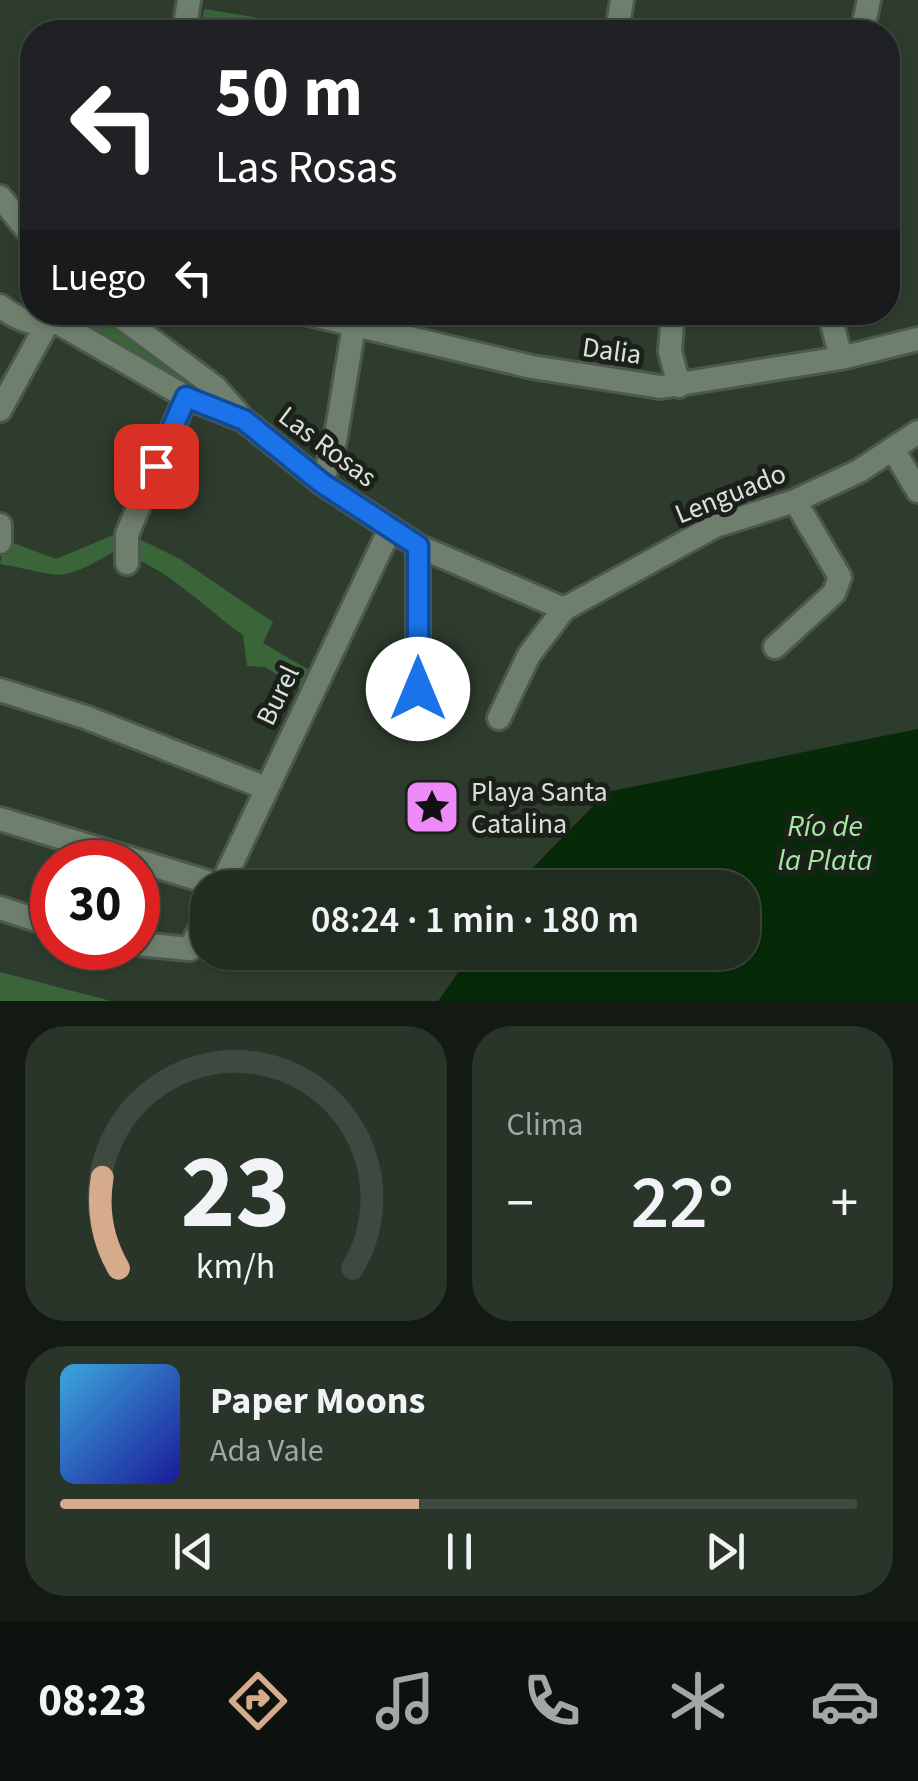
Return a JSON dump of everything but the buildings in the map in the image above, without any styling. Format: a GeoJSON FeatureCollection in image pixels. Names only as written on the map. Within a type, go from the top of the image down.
{"type":"FeatureCollection","features":[{"type":"Feature","properties":{"kind":"street"},"geometry":{"type":"LineString","coordinates":[[0,197],[20,221]]}},
{"type":"Feature","properties":{"kind":"street"},"geometry":{"type":"LineString","coordinates":[[0,410],[58,325]]}},
{"type":"Feature","properties":{"kind":"street","name":"Las Rosas"},"geometry":{"type":"LineString","coordinates":[[69,325],[186,397],[244,420],[322,483],[418,546],[564,609]]}},
{"type":"Feature","properties":{"kind":"street"},"geometry":{"type":"LineString","coordinates":[[132,325],[215,387],[244,420]]}},
{"type":"Feature","properties":{"kind":"street","name":"Dalia"},"geometry":{"type":"LineString","coordinates":[[350,325],[595,380],[679,386],[841,358],[918,339]]}},
{"type":"Feature","properties":{"kind":"street"},"geometry":{"type":"LineString","coordinates":[[673,325],[670,351],[679,386]]}},
{"type":"Feature","properties":{"kind":"street"},"geometry":{"type":"LineString","coordinates":[[832,325],[841,358]]}},
{"type":"Feature","properties":{"kind":"street"},"geometry":{"type":"LineString","coordinates":[[322,483],[335,441],[354,326]]}},
{"type":"Feature","properties":{"kind":"street"},"geometry":{"type":"LineString","coordinates":[[127,563],[127,534],[186,397]]}},
{"type":"Feature","properties":{"kind":"street","name":"Lenguado"},"geometry":{"type":"LineString","coordinates":[[564,609],[715,526],[795,501],[894,452],[918,432]]}},
{"type":"Feature","properties":{"kind":"street"},"geometry":{"type":"LineString","coordinates":[[894,452],[918,491]]}},
{"type":"Feature","properties":{"kind":"street"},"geometry":{"type":"LineString","coordinates":[[775,647],[834,593],[840,577],[795,501]]}},
{"type":"Feature","properties":{"kind":"street"},"geometry":{"type":"LineString","coordinates":[[0,526],[0,542]]}},
{"type":"Feature","properties":{"kind":"street","name":"Burel"},"geometry":{"type":"LineString","coordinates":[[228,870],[390,528]]}},
{"type":"Feature","properties":{"kind":"street"},"geometry":{"type":"LineString","coordinates":[[418,546],[418,689]]}},
{"type":"Feature","properties":{"kind":"street"},"geometry":{"type":"LineString","coordinates":[[499,718],[529,655],[564,609]]}},
{"type":"Feature","properties":{"kind":"street"},"geometry":{"type":"LineString","coordinates":[[0,690],[85,716],[266,788]]}},
{"type":"Feature","properties":{"kind":"street"},"geometry":{"type":"LineString","coordinates":[[0,819],[190,878]]}},
{"type":"Feature","properties":{"kind":"street"},"geometry":{"type":"LineString","coordinates":[[0,908],[30,918]]}},
{"type":"Feature","properties":{"kind":"street"},"geometry":{"type":"LineString","coordinates":[[160,946],[190,949]]}},
{"type":"Feature","properties":{"kind":"shaded area"},"geometry":{"type":"Polygon","coordinates":[[[204,9],[273,20],[202,20],[204,9]]]}},
{"type":"Feature","properties":{"kind":"shaded area"},"geometry":{"type":"Polygon","coordinates":[[[84,325],[107,325],[206,389],[207,399],[81,329],[84,325]]]}},
{"type":"Feature","properties":{"kind":"shaded area"},"geometry":{"type":"Polygon","coordinates":[[[123,531],[180,559],[273,622],[263,643],[309,670],[299,688],[265,667],[247,666],[243,635],[167,576],[133,557],[115,551],[59,575],[0,564],[5,540],[56,559],[123,531]]]}},
{"type":"Feature","properties":{"kind":"shaded area"},"geometry":{"type":"Polygon","coordinates":[[[0,972],[111,1001],[0,1001],[0,972]]]}},
{"type":"Feature","properties":{"kind":"water","name":"Río de la Plata"},"geometry":{"type":"Polygon","coordinates":[[[918,729],[918,1001],[438,1001],[460,970],[760,970],[760,870],[531,870],[607,792],[918,729]]]}},
{"type":"Feature","properties":{"kind":"place","name":"Playa Santa Catalina"},"geometry":{"type":"Point","coordinates":[432,807]}},
{"type":"Feature","properties":{"kind":"route"},"geometry":{"type":"LineString","coordinates":[[156,466],[186,397],[244,420],[322,483],[418,546],[418,689]]}}]}
